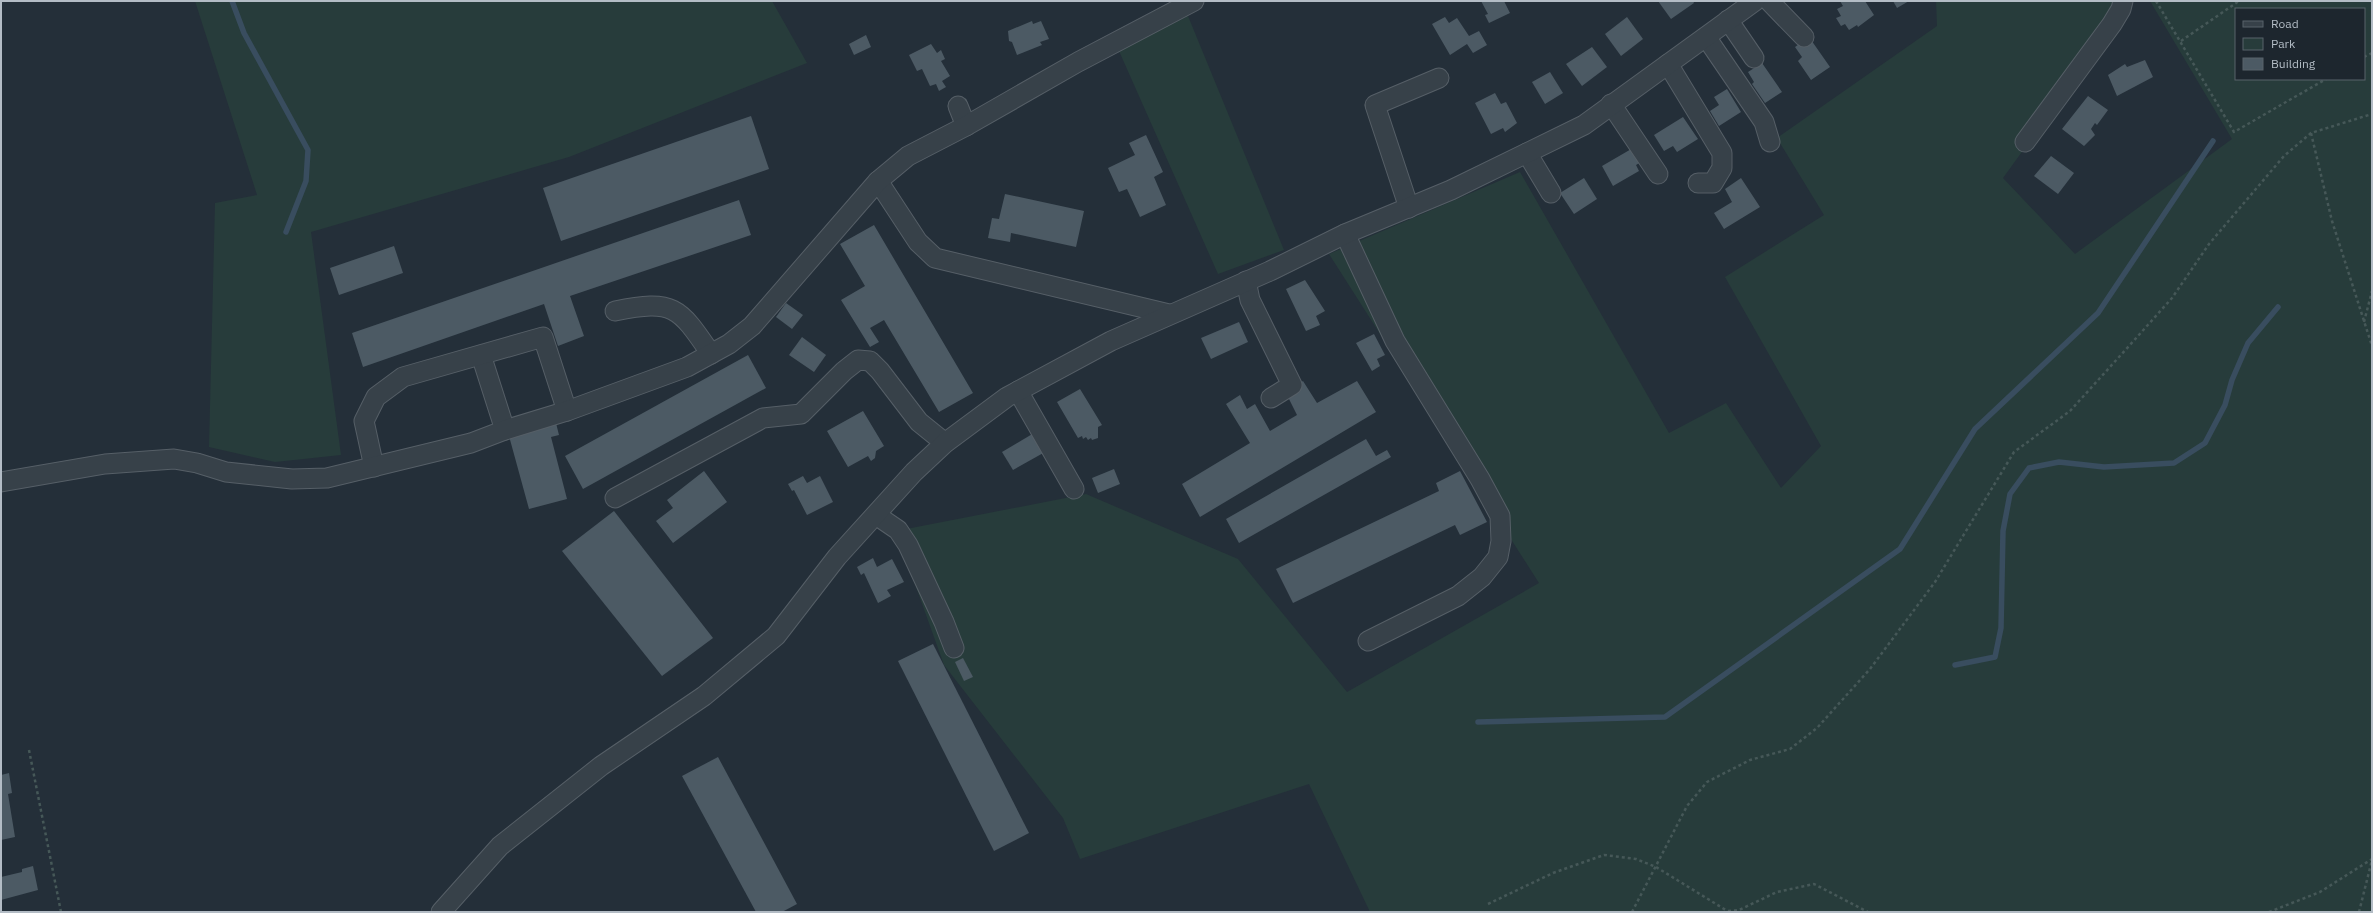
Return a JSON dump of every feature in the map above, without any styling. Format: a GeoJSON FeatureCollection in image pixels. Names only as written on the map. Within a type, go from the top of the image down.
{"type":"FeatureCollection","features":[{"type":"Feature","properties":{"kind":"street"},"geometry":{"type":"LineString","coordinates":[[1,482],[105,464],[174,459],[198,463],[226,472],[292,479],[327,478],[471,443],[505,430],[567,411],[688,367],[729,344],[752,326],[878,181],[908,156],[966,126],[1078,62],[1194,1]]}},
{"type":"Feature","properties":{"kind":"street"},"geometry":{"type":"LineString","coordinates":[[442,912],[500,846],[601,766],[704,696],[770,641],[800,606],[837,557],[876,516],[914,472],[945,443],[1018,391],[1111,341],[1246,281],[1345,234],[1409,208],[1584,125],[1755,1]]}},
{"type":"Feature","properties":{"kind":"street"},"geometry":{"type":"LineString","coordinates":[[1769,1],[1804,37]]}},
{"type":"Feature","properties":{"kind":"street"},"geometry":{"type":"LineString","coordinates":[[2025,142],[2112,24],[2121,9],[2123,1]]}},
{"type":"Feature","properties":{"kind":"street"},"geometry":{"type":"LineString","coordinates":[[1728,20],[1754,58]]}},
{"type":"Feature","properties":{"kind":"street"},"geometry":{"type":"LineString","coordinates":[[1706,37],[1764,122],[1770,142]]}},
{"type":"Feature","properties":{"kind":"street"},"geometry":{"type":"LineString","coordinates":[[1668,64],[1722,153],[1722,168],[1714,183],[1698,183]]}},
{"type":"Feature","properties":{"kind":"street"},"geometry":{"type":"LineString","coordinates":[[1409,208],[1375,105],[1439,78]]}},
{"type":"Feature","properties":{"kind":"street"},"geometry":{"type":"LineString","coordinates":[[1611,104],[1658,174]]}},
{"type":"Feature","properties":{"kind":"street"},"geometry":{"type":"LineString","coordinates":[[958,106],[966,126]]}},
{"type":"Feature","properties":{"kind":"street"},"geometry":{"type":"LineString","coordinates":[[1527,153],[1551,193]]}},
{"type":"Feature","properties":{"kind":"street"},"geometry":{"type":"LineString","coordinates":[[878,181],[918,242],[935,258],[1169,314]]}},
{"type":"Feature","properties":{"kind":"street"},"geometry":{"type":"LineString","coordinates":[[1345,234],[1395,340],[1480,479],[1500,516],[1501,541],[1498,557],[1482,578],[1458,596],[1368,641]]}},
{"type":"Feature","properties":{"kind":"street"},"geometry":{"type":"LineString","coordinates":[[1246,281],[1250,300],[1292,385],[1271,398]]}},
{"type":"Feature","properties":{"kind":"street"},"geometry":{"type":"LineString","coordinates":[[615,311],[645,305],[668,308],[685,318],[711,354]]}},
{"type":"Feature","properties":{"kind":"street"},"geometry":{"type":"LineString","coordinates":[[374,467],[364,421],[376,397],[403,377],[543,337],[567,411]]}},
{"type":"Feature","properties":{"kind":"street"},"geometry":{"type":"LineString","coordinates":[[481,355],[505,430]]}},
{"type":"Feature","properties":{"kind":"street"},"geometry":{"type":"LineString","coordinates":[[615,498],[763,418],[801,414],[844,371],[858,360],[870,361],[880,371],[919,422],[945,443]]}},
{"type":"Feature","properties":{"kind":"street"},"geometry":{"type":"LineString","coordinates":[[1018,391],[1074,489]]}},
{"type":"Feature","properties":{"kind":"street"},"geometry":{"type":"LineString","coordinates":[[876,516],[898,530],[908,545],[944,622],[954,648]]}},
{"type":"Feature","properties":{"kind":"path"},"geometry":{"type":"LineString","coordinates":[[2156,1],[2234,132],[2324,80]]}},
{"type":"Feature","properties":{"kind":"path"},"geometry":{"type":"LineString","coordinates":[[2180,42],[2239,1]]}},
{"type":"Feature","properties":{"kind":"path"},"geometry":{"type":"LineString","coordinates":[[1632,912],[1687,806],[1707,782],[1750,760],[1790,749],[1817,728],[1870,669],[1935,582],[2014,452],[2070,411],[2172,298],[2209,244],[2284,156],[2311,133],[2372,114]]}},
{"type":"Feature","properties":{"kind":"path"},"geometry":{"type":"LineString","coordinates":[[2311,133],[2332,221],[2372,346]]}},
{"type":"Feature","properties":{"kind":"path"},"geometry":{"type":"LineString","coordinates":[[2364,322],[2372,291]]}},
{"type":"Feature","properties":{"kind":"path"},"geometry":{"type":"LineString","coordinates":[[30,750],[61,912]]}},
{"type":"Feature","properties":{"kind":"path"},"geometry":{"type":"LineString","coordinates":[[1488,904],[1553,873],[1604,855],[1636,859],[1656,867],[1728,912],[1739,910],[1777,892],[1814,884],[1868,912]]}},
{"type":"Feature","properties":{"kind":"path"},"geometry":{"type":"LineString","coordinates":[[2269,912],[2320,892],[2372,860]]}},
{"type":"Feature","properties":{"kind":"path"},"geometry":{"type":"LineString","coordinates":[[2359,912],[2372,860]]}},
{"type":"Feature","properties":{"kind":"green space"},"geometry":{"type":"Polygon","coordinates":[[[195,1],[772,1],[807,63],[569,157],[311,232],[341,455],[275,462],[209,447],[215,203],[257,195],[195,1]]]}},
{"type":"Feature","properties":{"kind":"green space"},"geometry":{"type":"Polygon","coordinates":[[[1936,1],[2131,1],[2003,178],[2075,254],[2232,139],[2150,1],[2372,1],[2372,912],[1370,912],[1309,784],[1080,859],[1063,818],[944,665],[896,531],[1086,494],[1238,559],[1347,692],[1539,583],[1329,254],[1520,172],[1669,433],[1726,403],[1781,488],[1821,446],[1725,277],[1824,215],[1777,138],[1937,26],[1936,1]]]}},
{"type":"Feature","properties":{"kind":"green space"},"geometry":{"type":"Polygon","coordinates":[[[1188,16],[1284,250],[1218,274],[1119,51],[1188,16]]]}},
{"type":"Feature","properties":{"kind":"building"},"geometry":{"type":"Polygon","coordinates":[[[1481,1],[1504,1],[1510,13],[1489,23],[1485,15],[1488,14],[1481,1]]]}},
{"type":"Feature","properties":{"kind":"building"},"geometry":{"type":"Polygon","coordinates":[[[1658,1],[1693,1],[1694,3],[1671,19],[1658,1]]]}},
{"type":"Feature","properties":{"kind":"building"},"geometry":{"type":"Polygon","coordinates":[[[1840,1],[1865,1],[1874,15],[1858,27],[1857,25],[1849,30],[1845,24],[1841,26],[1836,18],[1841,16],[1837,9],[1843,6],[1840,1]]]}},
{"type":"Feature","properties":{"kind":"building"},"geometry":{"type":"Polygon","coordinates":[[[1893,1],[1909,1],[1897,8],[1893,1]]]}},
{"type":"Feature","properties":{"kind":"building"},"geometry":{"type":"Polygon","coordinates":[[[1445,17],[1449,23],[1457,18],[1469,36],[1479,31],[1487,45],[1473,53],[1467,44],[1450,55],[1432,24],[1445,17]]]}},
{"type":"Feature","properties":{"kind":"building"},"geometry":{"type":"Polygon","coordinates":[[[1627,17],[1643,39],[1621,56],[1605,34],[1627,17]]]}},
{"type":"Feature","properties":{"kind":"building"},"geometry":{"type":"Polygon","coordinates":[[[1032,21],[1033,24],[1041,21],[1049,39],[1040,42],[1042,45],[1017,55],[1012,42],[1009,41],[1008,31],[1032,21]]]}},
{"type":"Feature","properties":{"kind":"building"},"geometry":{"type":"Polygon","coordinates":[[[866,35],[871,47],[854,55],[849,44],[866,35]]]}},
{"type":"Feature","properties":{"kind":"building"},"geometry":{"type":"Polygon","coordinates":[[[1809,37],[1830,67],[1811,80],[1798,61],[1802,57],[1795,47],[1809,37]]]}},
{"type":"Feature","properties":{"kind":"building"},"geometry":{"type":"Polygon","coordinates":[[[931,44],[937,53],[941,50],[945,59],[941,61],[950,76],[942,81],[946,87],[939,91],[936,84],[930,86],[922,69],[917,71],[909,55],[931,44]]]}},
{"type":"Feature","properties":{"kind":"building"},"geometry":{"type":"Polygon","coordinates":[[[1592,47],[1607,67],[1582,86],[1566,64],[1592,47]]]}},
{"type":"Feature","properties":{"kind":"building"},"geometry":{"type":"Polygon","coordinates":[[[2145,60],[2153,77],[2117,96],[2108,75],[2125,64],[2127,67],[2145,60]]]}},
{"type":"Feature","properties":{"kind":"building"},"geometry":{"type":"Polygon","coordinates":[[[1762,63],[1782,92],[1765,103],[1752,84],[1754,82],[1748,72],[1762,63]]]}},
{"type":"Feature","properties":{"kind":"building"},"geometry":{"type":"Polygon","coordinates":[[[1550,72],[1563,93],[1545,104],[1532,82],[1550,72]]]}},
{"type":"Feature","properties":{"kind":"building"},"geometry":{"type":"Polygon","coordinates":[[[1727,89],[1741,112],[1719,126],[1710,111],[1719,105],[1714,97],[1727,89]]]}},
{"type":"Feature","properties":{"kind":"building"},"geometry":{"type":"Polygon","coordinates":[[[1495,93],[1501,104],[1506,102],[1517,123],[1505,132],[1503,128],[1491,134],[1475,103],[1495,93]]]}},
{"type":"Feature","properties":{"kind":"building"},"geometry":{"type":"Polygon","coordinates":[[[2088,96],[2108,110],[2097,125],[2095,123],[2091,129],[2095,135],[2084,146],[2062,129],[2088,96]]]}},
{"type":"Feature","properties":{"kind":"building"},"geometry":{"type":"Polygon","coordinates":[[[751,116],[769,169],[561,241],[543,188],[751,116]]]}},
{"type":"Feature","properties":{"kind":"building"},"geometry":{"type":"Polygon","coordinates":[[[1683,117],[1698,139],[1677,152],[1673,146],[1664,151],[1654,135],[1683,117]]]}},
{"type":"Feature","properties":{"kind":"building"},"geometry":{"type":"Polygon","coordinates":[[[1146,135],[1163,172],[1154,177],[1166,205],[1140,217],[1127,189],[1119,192],[1108,168],[1135,155],[1129,143],[1146,135]]]}},
{"type":"Feature","properties":{"kind":"building"},"geometry":{"type":"Polygon","coordinates":[[[1633,148],[1641,162],[1636,165],[1639,171],[1613,186],[1602,166],[1633,148]]]}},
{"type":"Feature","properties":{"kind":"building"},"geometry":{"type":"Polygon","coordinates":[[[2051,156],[2074,173],[2058,194],[2034,176],[2051,156]]]}},
{"type":"Feature","properties":{"kind":"building"},"geometry":{"type":"Polygon","coordinates":[[[1584,178],[1597,199],[1574,214],[1560,193],[1584,178]]]}},
{"type":"Feature","properties":{"kind":"building"},"geometry":{"type":"Polygon","coordinates":[[[1741,178],[1760,207],[1724,229],[1714,213],[1732,202],[1725,189],[1741,178]]]}},
{"type":"Feature","properties":{"kind":"building"},"geometry":{"type":"Polygon","coordinates":[[[1005,194],[1084,211],[1076,247],[1011,233],[1010,242],[988,238],[992,218],[999,219],[1005,194]]]}},
{"type":"Feature","properties":{"kind":"building"},"geometry":{"type":"Polygon","coordinates":[[[739,200],[751,235],[570,296],[584,336],[558,346],[544,304],[363,367],[352,333],[739,200]]]}},
{"type":"Feature","properties":{"kind":"building"},"geometry":{"type":"Polygon","coordinates":[[[874,225],[973,393],[939,412],[884,320],[870,328],[879,342],[870,347],[841,300],[865,286],[840,244],[874,225]]]}},
{"type":"Feature","properties":{"kind":"building"},"geometry":{"type":"Polygon","coordinates":[[[394,246],[403,273],[339,295],[330,268],[394,246]]]}},
{"type":"Feature","properties":{"kind":"building"},"geometry":{"type":"Polygon","coordinates":[[[1305,280],[1325,311],[1316,316],[1320,325],[1306,331],[1286,289],[1305,280]]]}},
{"type":"Feature","properties":{"kind":"building"},"geometry":{"type":"Polygon","coordinates":[[[786,303],[803,315],[792,329],[776,317],[786,303]]]}},
{"type":"Feature","properties":{"kind":"building"},"geometry":{"type":"Polygon","coordinates":[[[1239,322],[1248,342],[1211,359],[1201,338],[1239,322]]]}},
{"type":"Feature","properties":{"kind":"building"},"geometry":{"type":"Polygon","coordinates":[[[1374,334],[1385,355],[1377,359],[1380,366],[1372,371],[1356,343],[1374,334]]]}},
{"type":"Feature","properties":{"kind":"building"},"geometry":{"type":"Polygon","coordinates":[[[802,337],[826,355],[814,372],[789,355],[802,337]]]}},
{"type":"Feature","properties":{"kind":"building"},"geometry":{"type":"Polygon","coordinates":[[[748,355],[766,388],[583,489],[565,456],[748,355]]]}},
{"type":"Feature","properties":{"kind":"building"},"geometry":{"type":"Polygon","coordinates":[[[1303,381],[1317,403],[1357,381],[1376,412],[1200,517],[1182,484],[1250,443],[1226,404],[1240,395],[1247,409],[1255,404],[1270,431],[1297,415],[1285,391],[1303,381]]]}},
{"type":"Feature","properties":{"kind":"building"},"geometry":{"type":"Polygon","coordinates":[[[1080,389],[1102,425],[1098,427],[1098,438],[1092,440],[1091,438],[1088,440],[1086,437],[1083,439],[1082,436],[1078,438],[1057,402],[1080,389]]]}},
{"type":"Feature","properties":{"kind":"building"},"geometry":{"type":"Polygon","coordinates":[[[863,411],[884,446],[876,451],[875,458],[871,461],[868,456],[848,467],[827,431],[863,411]]]}},
{"type":"Feature","properties":{"kind":"building"},"geometry":{"type":"Polygon","coordinates":[[[556,423],[559,435],[551,437],[567,499],[529,509],[509,436],[556,423]]]}},
{"type":"Feature","properties":{"kind":"building"},"geometry":{"type":"Polygon","coordinates":[[[1034,433],[1045,452],[1013,470],[1002,452],[1034,433]]]}},
{"type":"Feature","properties":{"kind":"building"},"geometry":{"type":"Polygon","coordinates":[[[1366,439],[1376,456],[1387,450],[1391,457],[1239,543],[1226,519],[1366,439]]]}},
{"type":"Feature","properties":{"kind":"building"},"geometry":{"type":"Polygon","coordinates":[[[1114,469],[1120,484],[1098,493],[1092,478],[1114,469]]]}},
{"type":"Feature","properties":{"kind":"building"},"geometry":{"type":"Polygon","coordinates":[[[704,471],[727,502],[673,543],[656,521],[673,508],[667,500],[704,471]]]}},
{"type":"Feature","properties":{"kind":"building"},"geometry":{"type":"Polygon","coordinates":[[[1460,471],[1487,522],[1460,535],[1455,525],[1293,603],[1276,569],[1439,491],[1436,483],[1460,471]]]}},
{"type":"Feature","properties":{"kind":"building"},"geometry":{"type":"Polygon","coordinates":[[[803,476],[807,483],[820,476],[833,502],[807,515],[794,490],[792,491],[788,484],[803,476]]]}},
{"type":"Feature","properties":{"kind":"building"},"geometry":{"type":"Polygon","coordinates":[[[614,511],[713,638],[662,676],[562,551],[614,511]]]}},
{"type":"Feature","properties":{"kind":"building"},"geometry":{"type":"Polygon","coordinates":[[[873,558],[877,567],[892,559],[904,582],[887,590],[891,596],[878,603],[864,573],[861,575],[857,567],[873,558]]]}},
{"type":"Feature","properties":{"kind":"building"},"geometry":{"type":"Polygon","coordinates":[[[933,644],[1029,833],[994,851],[898,661],[933,644]]]}},
{"type":"Feature","properties":{"kind":"building"},"geometry":{"type":"Polygon","coordinates":[[[963,658],[973,677],[964,681],[955,662],[963,658]]]}},
{"type":"Feature","properties":{"kind":"building"},"geometry":{"type":"Polygon","coordinates":[[[718,757],[797,904],[782,912],[756,912],[682,776],[718,757]]]}},
{"type":"Feature","properties":{"kind":"building"},"geometry":{"type":"Polygon","coordinates":[[[9,773],[12,793],[8,794],[15,837],[1,840],[1,775],[9,773]]]}},
{"type":"Feature","properties":{"kind":"building"},"geometry":{"type":"Polygon","coordinates":[[[33,866],[38,890],[1,900],[1,877],[22,872],[22,869],[33,866]]]}},
{"type":"Feature","properties":{"kind":"waterway"},"geometry":{"type":"LineString","coordinates":[[232,1],[244,33],[308,150],[306,181],[286,232]]}},
{"type":"Feature","properties":{"kind":"waterway"},"geometry":{"type":"LineString","coordinates":[[1478,722],[1665,717],[1900,549],[1975,429],[2098,313],[2213,141]]}},
{"type":"Feature","properties":{"kind":"waterway"},"geometry":{"type":"LineString","coordinates":[[1955,665],[1995,657],[2001,628],[2003,531],[2010,494],[2029,468],[2059,462],[2104,467],[2174,463],[2205,443],[2225,405],[2232,380],[2248,343],[2278,307]]}}]}
